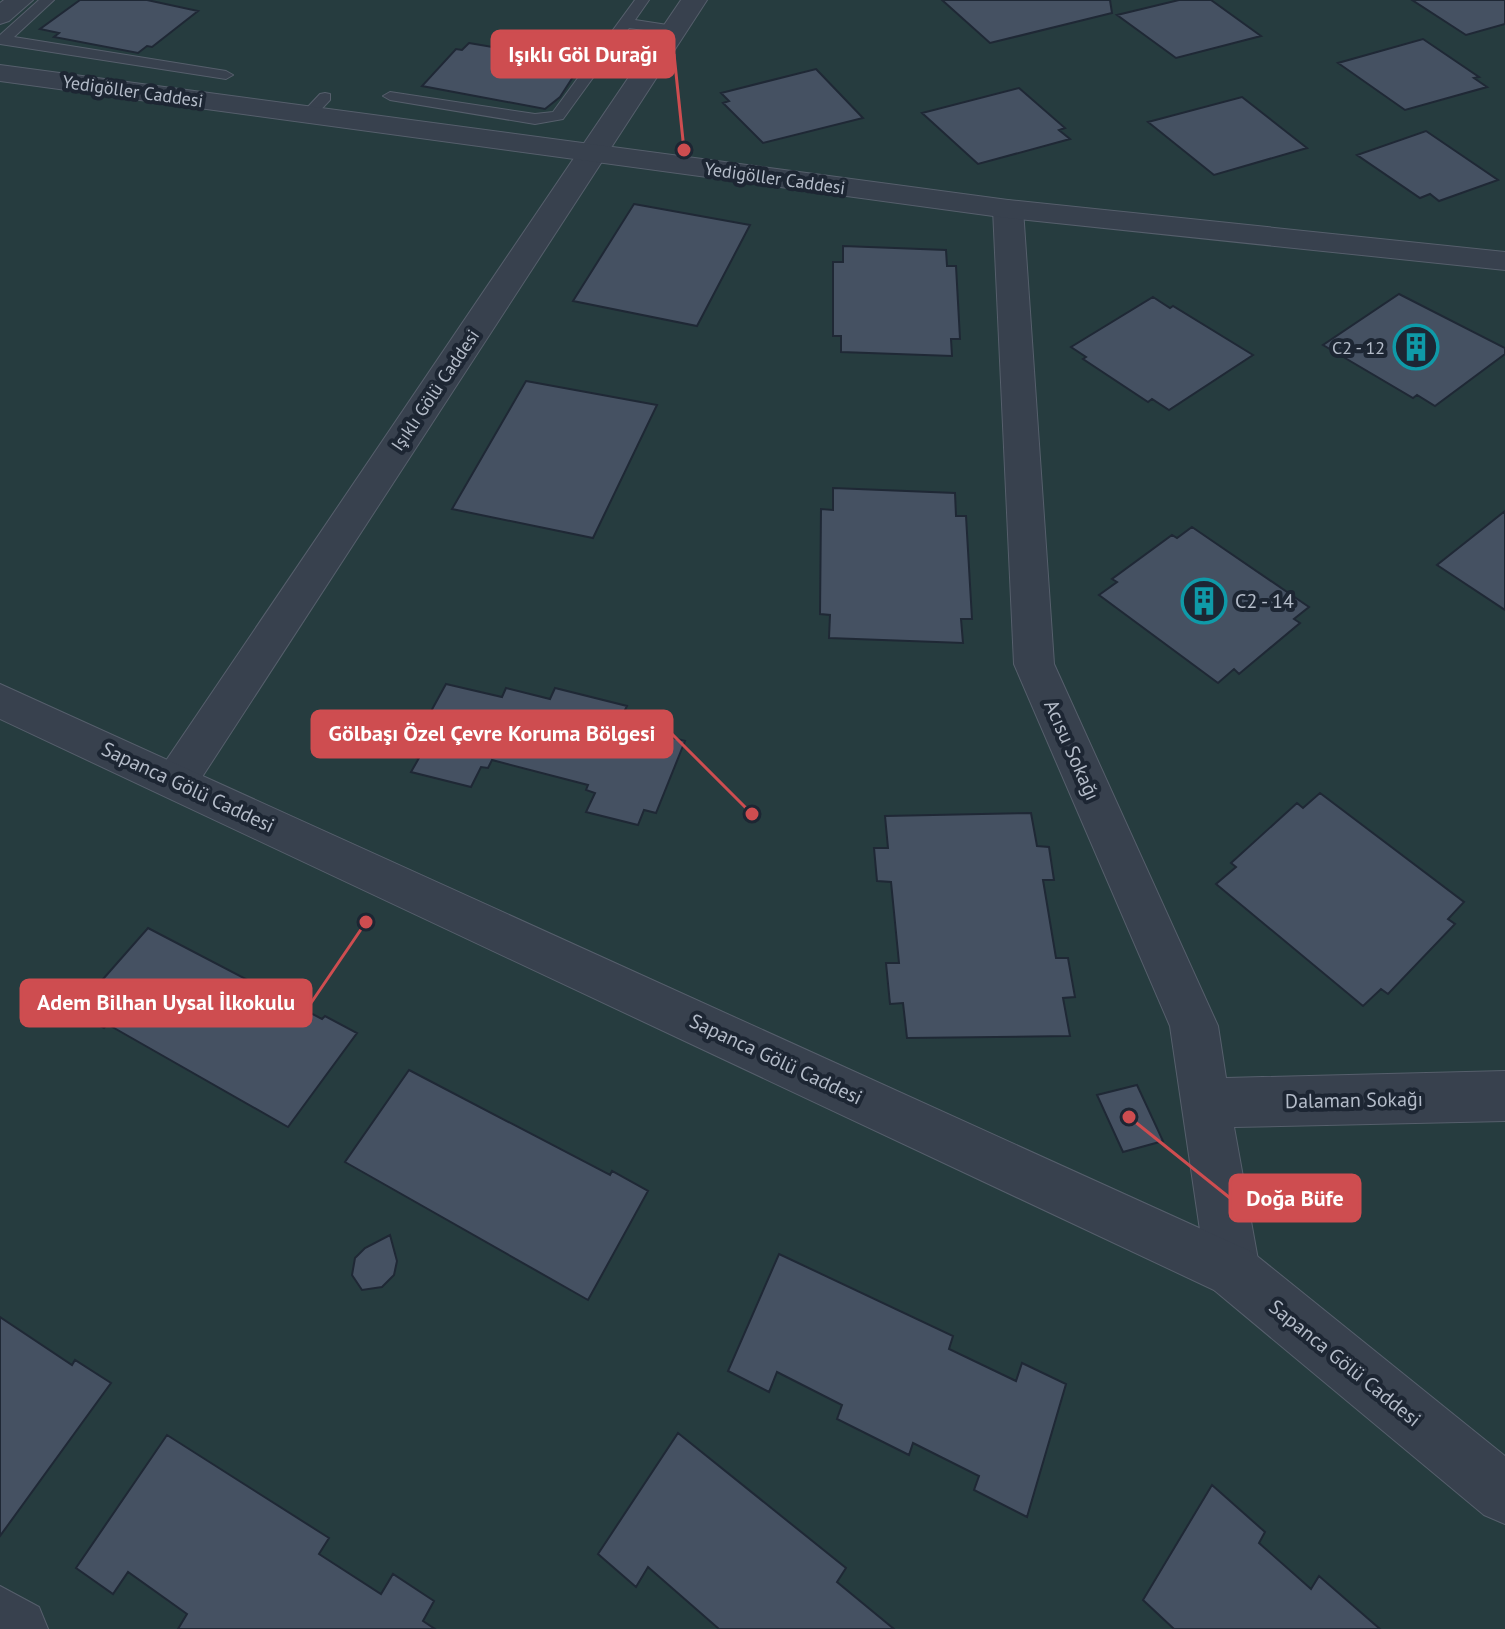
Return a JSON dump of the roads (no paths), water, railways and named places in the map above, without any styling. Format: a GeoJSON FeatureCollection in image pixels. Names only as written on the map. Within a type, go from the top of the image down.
{"type":"FeatureCollection","features":[{"type":"Feature","properties":{"kind":"street"},"geometry":{"type":"LineString","coordinates":[[0,16],[20,0]]}},
{"type":"Feature","properties":{"kind":"street","name":"Işıklı Gölü Caddesi"},"geometry":{"type":"LineString","coordinates":[[176,781],[694,0]]}},
{"type":"Feature","properties":{"kind":"street","name":"Yedigöller Caddesi"},"geometry":{"type":"LineString","coordinates":[[0,73],[316,106],[592,153],[1008,209],[1505,261]]}},
{"type":"Feature","properties":{"kind":"street","name":"Acısu Sokağı"},"geometry":{"type":"LineString","coordinates":[[1008,209],[1034,664],[1194,1026],[1233,1271]]}},
{"type":"Feature","properties":{"kind":"street","name":"Sapanca Gölü Caddesi"},"geometry":{"type":"LineString","coordinates":[[0,700],[1233,1271],[1505,1494]]}},
{"type":"Feature","properties":{"kind":"street","name":"Dalaman Sokağı"},"geometry":{"type":"LineString","coordinates":[[1204,1103],[1505,1096]]}},
{"type":"Feature","properties":{"kind":"street"},"geometry":{"type":"LineString","coordinates":[[0,1617],[17,1629]]}},
{"type":"Feature","properties":{"kind":"lane"},"geometry":{"type":"LineString","coordinates":[[47,0],[3,40],[226,75]]}},
{"type":"Feature","properties":{"kind":"lane"},"geometry":{"type":"LineString","coordinates":[[390,96],[547,119],[564,110],[642,0]]}},
{"type":"Feature","properties":{"kind":"lane"},"geometry":{"type":"LineString","coordinates":[[625,23],[674,30]]}},
{"type":"Feature","properties":{"kind":"place","name":"Işıklı Göl Durağı"},"geometry":{"type":"Point","coordinates":[684,150]}},
{"type":"Feature","properties":{"kind":"place","name":"C2 - 12"},"geometry":{"type":"Point","coordinates":[1416,347]}},
{"type":"Feature","properties":{"kind":"place","name":"C2 - 14"},"geometry":{"type":"Point","coordinates":[1204,601]}},
{"type":"Feature","properties":{"kind":"place","name":"Gölbaşı Özel Çevre Koruma Bölgesi"},"geometry":{"type":"Point","coordinates":[752,814]}},
{"type":"Feature","properties":{"kind":"place","name":"Adem Bilhan Uysal İlkokulu"},"geometry":{"type":"Point","coordinates":[366,922]}},
{"type":"Feature","properties":{"kind":"place","name":"Doğa Büfe"},"geometry":{"type":"Point","coordinates":[1129,1117]}}]}
